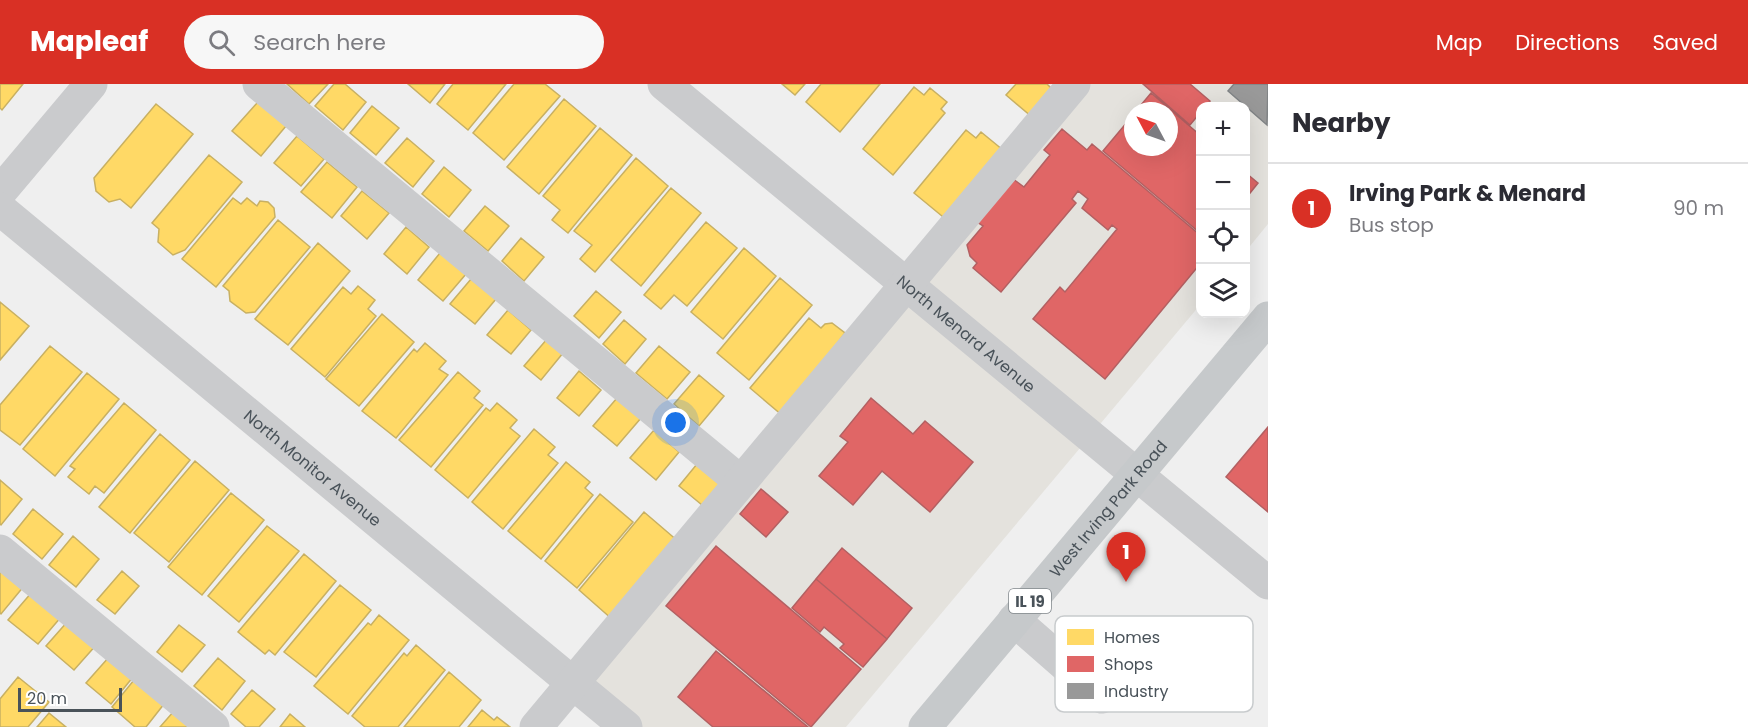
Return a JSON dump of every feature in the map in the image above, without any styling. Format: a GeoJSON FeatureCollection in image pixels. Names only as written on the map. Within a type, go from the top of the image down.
{"type":"FeatureCollection","features":[{"type":"Feature","properties":{"kind":"main road","name":"West Irving Park Road"},"geometry":{"type":"LineString","coordinates":[[925,727],[1268,318]]}},
{"type":"Feature","properties":{"kind":"street"},"geometry":{"type":"LineString","coordinates":[[0,192],[91,84]]}},
{"type":"Feature","properties":{"kind":"street"},"geometry":{"type":"LineString","coordinates":[[259,84],[741,482]]}},
{"type":"Feature","properties":{"kind":"street","name":"North Menard Avenue"},"geometry":{"type":"LineString","coordinates":[[664,84],[1268,583]]}},
{"type":"Feature","properties":{"kind":"street"},"geometry":{"type":"LineString","coordinates":[[536,727],[1074,84]]}},
{"type":"Feature","properties":{"kind":"street","name":"North Monitor Avenue"},"geometry":{"type":"LineString","coordinates":[[0,209],[626,727]]}},
{"type":"Feature","properties":{"kind":"street"},"geometry":{"type":"LineString","coordinates":[[0,551],[213,727]]}},
{"type":"Feature","properties":{"kind":"street"},"geometry":{"type":"LineString","coordinates":[[1014,620],[1055,656]]}},
{"type":"Feature","properties":{"kind":"shaded area"},"geometry":{"type":"Polygon","coordinates":[[[1078,84],[1268,84],[1268,224],[1250,246],[1250,102],[1196,102],[1196,310],[846,727],[632,727],[577,682],[1078,84]]]}},
{"type":"Feature","properties":{"kind":"building: Homes"},"geometry":{"type":"Polygon","coordinates":[[[0,84],[23,84],[2,110],[0,108],[0,84]]]}},
{"type":"Feature","properties":{"kind":"building: Homes"},"geometry":{"type":"Polygon","coordinates":[[[287,84],[328,84],[309,104],[287,84]]]}},
{"type":"Feature","properties":{"kind":"building: Homes"},"geometry":{"type":"Polygon","coordinates":[[[334,84],[345,84],[366,102],[343,130],[315,106],[334,84]]]}},
{"type":"Feature","properties":{"kind":"building: Homes"},"geometry":{"type":"Polygon","coordinates":[[[408,84],[445,84],[430,103],[408,84]]]}},
{"type":"Feature","properties":{"kind":"building: Homes"},"geometry":{"type":"Polygon","coordinates":[[[453,84],[506,84],[468,130],[437,104],[453,84]]]}},
{"type":"Feature","properties":{"kind":"building: Homes"},"geometry":{"type":"Polygon","coordinates":[[[514,84],[545,84],[560,96],[504,160],[473,133],[514,84]]]}},
{"type":"Feature","properties":{"kind":"building: Homes"},"geometry":{"type":"Polygon","coordinates":[[[782,84],[805,84],[795,95],[782,84]]]}},
{"type":"Feature","properties":{"kind":"building: Homes"},"geometry":{"type":"Polygon","coordinates":[[[821,84],[880,84],[840,132],[806,102],[821,84]]]}},
{"type":"Feature","properties":{"kind":"building: Homes"},"geometry":{"type":"Polygon","coordinates":[[[1016,84],[1047,84],[1053,90],[1032,117],[1006,95],[1016,84]]]}},
{"type":"Feature","properties":{"kind":"building: Homes"},"geometry":{"type":"Polygon","coordinates":[[[914,87],[924,95],[930,88],[947,102],[941,109],[945,113],[893,175],[863,149],[914,87]]]}},
{"type":"Feature","properties":{"kind":"building: Homes"},"geometry":{"type":"Polygon","coordinates":[[[564,99],[596,126],[539,194],[507,167],[564,99]]]}},
{"type":"Feature","properties":{"kind":"building: Homes"},"geometry":{"type":"Polygon","coordinates":[[[258,102],[286,126],[261,156],[232,131],[258,102]]]}},
{"type":"Feature","properties":{"kind":"building: Homes"},"geometry":{"type":"Polygon","coordinates":[[[156,104],[193,134],[131,208],[120,199],[109,202],[96,191],[94,178],[156,104]]]}},
{"type":"Feature","properties":{"kind":"building: Homes"},"geometry":{"type":"Polygon","coordinates":[[[372,106],[399,128],[376,155],[350,133],[372,106]]]}},
{"type":"Feature","properties":{"kind":"building: Homes"},"geometry":{"type":"Polygon","coordinates":[[[600,128],[632,155],[568,233],[552,220],[560,210],[543,196],[600,128]]]}},
{"type":"Feature","properties":{"kind":"building: Homes"},"geometry":{"type":"Polygon","coordinates":[[[966,130],[976,138],[981,132],[1003,150],[948,221],[914,193],[966,130]]]}},
{"type":"Feature","properties":{"kind":"building: Homes"},"geometry":{"type":"Polygon","coordinates":[[[297,136],[324,159],[301,186],[274,163],[297,136]]]}},
{"type":"Feature","properties":{"kind":"building: Homes"},"geometry":{"type":"Polygon","coordinates":[[[407,138],[434,161],[413,187],[385,163],[407,138]]]}},
{"type":"Feature","properties":{"kind":"building: Homes"},"geometry":{"type":"Polygon","coordinates":[[[209,155],[242,182],[185,250],[173,255],[158,242],[159,229],[152,223],[209,155]]]}},
{"type":"Feature","properties":{"kind":"building: Homes"},"geometry":{"type":"Polygon","coordinates":[[[636,158],[668,186],[595,272],[580,259],[592,245],[574,231],[636,158]]]}},
{"type":"Feature","properties":{"kind":"building: Homes"},"geometry":{"type":"Polygon","coordinates":[[[327,162],[357,187],[332,218],[301,192],[327,162]]]}},
{"type":"Feature","properties":{"kind":"building: Homes"},"geometry":{"type":"Polygon","coordinates":[[[444,167],[471,190],[449,217],[422,194],[444,167]]]}},
{"type":"Feature","properties":{"kind":"building: Homes"},"geometry":{"type":"Polygon","coordinates":[[[671,188],[701,213],[641,286],[611,260],[671,188]]]}},
{"type":"Feature","properties":{"kind":"building: Homes"},"geometry":{"type":"Polygon","coordinates":[[[362,191],[389,213],[367,239],[341,216],[362,191]]]}},
{"type":"Feature","properties":{"kind":"building: Homes"},"geometry":{"type":"Polygon","coordinates":[[[233,198],[241,204],[247,198],[257,206],[260,201],[268,202],[274,208],[275,217],[216,287],[182,259],[233,198]]]}},
{"type":"Feature","properties":{"kind":"building: Homes"},"geometry":{"type":"Polygon","coordinates":[[[485,206],[509,226],[488,251],[464,231],[485,206]]]}},
{"type":"Feature","properties":{"kind":"building: Homes"},"geometry":{"type":"Polygon","coordinates":[[[278,220],[310,247],[255,312],[246,313],[230,301],[229,291],[223,286],[278,220]]]}},
{"type":"Feature","properties":{"kind":"building: Homes"},"geometry":{"type":"Polygon","coordinates":[[[706,222],[737,248],[687,306],[674,295],[661,309],[644,295],[706,222]]]}},
{"type":"Feature","properties":{"kind":"building: Homes"},"geometry":{"type":"Polygon","coordinates":[[[406,227],[429,247],[407,274],[384,254],[406,227]]]}},
{"type":"Feature","properties":{"kind":"building: Homes"},"geometry":{"type":"Polygon","coordinates":[[[521,238],[544,257],[524,281],[502,261],[521,238]]]}},
{"type":"Feature","properties":{"kind":"building: Homes"},"geometry":{"type":"Polygon","coordinates":[[[318,243],[350,271],[288,345],[255,319],[318,243]]]}},
{"type":"Feature","properties":{"kind":"building: Homes"},"geometry":{"type":"Polygon","coordinates":[[[744,248],[776,276],[723,339],[691,312],[744,248]]]}},
{"type":"Feature","properties":{"kind":"building: Homes"},"geometry":{"type":"Polygon","coordinates":[[[440,253],[466,274],[443,301],[418,280],[440,253]]]}},
{"type":"Feature","properties":{"kind":"building: Homes"},"geometry":{"type":"Polygon","coordinates":[[[780,278],[812,305],[749,380],[717,353],[780,278]]]}},
{"type":"Feature","properties":{"kind":"building: Homes"},"geometry":{"type":"Polygon","coordinates":[[[471,279],[496,299],[475,324],[450,304],[471,279]]]}},
{"type":"Feature","properties":{"kind":"building: Homes"},"geometry":{"type":"Polygon","coordinates":[[[358,286],[375,300],[368,309],[376,316],[325,377],[291,349],[343,287],[351,294],[358,286]]]}},
{"type":"Feature","properties":{"kind":"building: Homes"},"geometry":{"type":"Polygon","coordinates":[[[596,291],[621,312],[599,338],[574,316],[596,291]]]}},
{"type":"Feature","properties":{"kind":"building: Homes"},"geometry":{"type":"Polygon","coordinates":[[[0,302],[29,326],[0,360],[0,302]]]}},
{"type":"Feature","properties":{"kind":"building: Homes"},"geometry":{"type":"Polygon","coordinates":[[[508,310],[531,330],[511,354],[487,335],[508,310]]]}},
{"type":"Feature","properties":{"kind":"building: Homes"},"geometry":{"type":"Polygon","coordinates":[[[382,314],[414,342],[359,406],[326,379],[382,314]]]}},
{"type":"Feature","properties":{"kind":"building: Homes"},"geometry":{"type":"Polygon","coordinates":[[[809,318],[821,328],[825,324],[832,323],[845,333],[783,416],[750,388],[809,318]]]}},
{"type":"Feature","properties":{"kind":"building: Homes"},"geometry":{"type":"Polygon","coordinates":[[[624,320],[646,339],[625,364],[603,344],[624,320]]]}},
{"type":"Feature","properties":{"kind":"building: Homes"},"geometry":{"type":"Polygon","coordinates":[[[547,339],[563,353],[541,380],[524,366],[547,339]]]}},
{"type":"Feature","properties":{"kind":"building: Homes"},"geometry":{"type":"Polygon","coordinates":[[[425,343],[446,361],[439,369],[448,375],[396,438],[362,411],[414,349],[417,352],[425,343]]]}},
{"type":"Feature","properties":{"kind":"building: Homes"},"geometry":{"type":"Polygon","coordinates":[[[50,346],[82,372],[20,445],[0,430],[0,405],[50,346]]]}},
{"type":"Feature","properties":{"kind":"building: Homes"},"geometry":{"type":"Polygon","coordinates":[[[659,346],[690,372],[667,399],[636,373],[659,346]]]}},
{"type":"Feature","properties":{"kind":"building: Homes"},"geometry":{"type":"Polygon","coordinates":[[[579,371],[601,390],[579,416],[557,398],[579,371]]]}},
{"type":"Feature","properties":{"kind":"building: Homes"},"geometry":{"type":"Polygon","coordinates":[[[458,372],[480,391],[474,398],[483,405],[431,467],[399,440],[458,372]]]}},
{"type":"Feature","properties":{"kind":"building: Homes"},"geometry":{"type":"Polygon","coordinates":[[[87,373],[119,399],[55,476],[23,449],[87,373]]]}},
{"type":"Feature","properties":{"kind":"building: Homes"},"geometry":{"type":"Polygon","coordinates":[[[699,375],[724,396],[699,426],[674,404],[699,375]]]}},
{"type":"Feature","properties":{"kind":"building: Homes"},"geometry":{"type":"Polygon","coordinates":[[[617,398],[641,418],[617,446],[593,426],[617,398]]]}},
{"type":"Feature","properties":{"kind":"building: Homes"},"geometry":{"type":"Polygon","coordinates":[[[124,403],[156,430],[104,493],[95,486],[89,494],[68,477],[75,469],[70,466],[124,403]]]}},
{"type":"Feature","properties":{"kind":"building: Homes"},"geometry":{"type":"Polygon","coordinates":[[[497,403],[517,420],[510,428],[520,436],[468,498],[435,470],[486,408],[490,411],[497,403]]]}},
{"type":"Feature","properties":{"kind":"building: Homes"},"geometry":{"type":"Polygon","coordinates":[[[534,429],[555,447],[548,455],[558,463],[503,529],[472,502],[534,429]]]}},
{"type":"Feature","properties":{"kind":"building: Homes"},"geometry":{"type":"Polygon","coordinates":[[[654,430],[679,452],[656,480],[630,458],[654,430]]]}},
{"type":"Feature","properties":{"kind":"building: Homes"},"geometry":{"type":"Polygon","coordinates":[[[160,434],[190,460],[130,533],[99,507],[160,434]]]}},
{"type":"Feature","properties":{"kind":"building: Homes"},"geometry":{"type":"Polygon","coordinates":[[[195,461],[229,490],[169,562],[134,533],[195,461]]]}},
{"type":"Feature","properties":{"kind":"building: Homes"},"geometry":{"type":"Polygon","coordinates":[[[566,462],[590,482],[585,488],[593,495],[541,559],[508,531],[566,462]]]}},
{"type":"Feature","properties":{"kind":"building: Homes"},"geometry":{"type":"Polygon","coordinates":[[[697,464],[720,484],[702,505],[679,486],[697,464]]]}},
{"type":"Feature","properties":{"kind":"building: Homes"},"geometry":{"type":"Polygon","coordinates":[[[0,480],[22,499],[1,525],[0,524],[0,480]]]}},
{"type":"Feature","properties":{"kind":"building: Homes"},"geometry":{"type":"Polygon","coordinates":[[[231,493],[264,520],[202,595],[168,567],[231,493]]]}},
{"type":"Feature","properties":{"kind":"building: Homes"},"geometry":{"type":"Polygon","coordinates":[[[600,494],[633,522],[577,588],[545,561],[600,494]]]}},
{"type":"Feature","properties":{"kind":"building: Homes"},"geometry":{"type":"Polygon","coordinates":[[[33,509],[63,534],[42,559],[13,534],[33,509]]]}},
{"type":"Feature","properties":{"kind":"building: Homes"},"geometry":{"type":"Polygon","coordinates":[[[644,512],[679,542],[613,620],[579,590],[644,512]]]}},
{"type":"Feature","properties":{"kind":"building: Homes"},"geometry":{"type":"Polygon","coordinates":[[[267,526],[299,551],[239,622],[208,596],[267,526]]]}},
{"type":"Feature","properties":{"kind":"building: Homes"},"geometry":{"type":"Polygon","coordinates":[[[73,536],[99,559],[76,587],[49,565],[73,536]]]}},
{"type":"Feature","properties":{"kind":"building: Homes"},"geometry":{"type":"Polygon","coordinates":[[[304,554],[336,581],[275,655],[269,650],[265,654],[238,632],[304,554]]]}},
{"type":"Feature","properties":{"kind":"building: Homes"},"geometry":{"type":"Polygon","coordinates":[[[0,565],[24,586],[1,614],[0,613],[0,565]]]}},
{"type":"Feature","properties":{"kind":"building: Homes"},"geometry":{"type":"Polygon","coordinates":[[[122,571],[139,586],[115,614],[97,600],[122,571]]]}},
{"type":"Feature","properties":{"kind":"building: Homes"},"geometry":{"type":"Polygon","coordinates":[[[340,585],[371,610],[316,677],[284,652],[340,585]]]}},
{"type":"Feature","properties":{"kind":"building: Homes"},"geometry":{"type":"Polygon","coordinates":[[[32,592],[61,617],[38,644],[8,620],[32,592]]]}},
{"type":"Feature","properties":{"kind":"building: Homes"},"geometry":{"type":"Polygon","coordinates":[[[379,615],[409,640],[348,714],[314,686],[368,623],[371,625],[379,615]]]}},
{"type":"Feature","properties":{"kind":"building: Homes"},"geometry":{"type":"Polygon","coordinates":[[[68,621],[97,644],[74,670],[46,646],[68,621]]]}},
{"type":"Feature","properties":{"kind":"building: Homes"},"geometry":{"type":"Polygon","coordinates":[[[179,625],[205,645],[182,672],[157,652],[179,625]]]}},
{"type":"Feature","properties":{"kind":"building: Homes"},"geometry":{"type":"Polygon","coordinates":[[[416,645],[445,670],[398,727],[365,727],[352,716],[404,653],[407,656],[416,645]]]}},
{"type":"Feature","properties":{"kind":"building: Homes"},"geometry":{"type":"Polygon","coordinates":[[[109,657],[133,677],[111,704],[86,683],[109,657]]]}},
{"type":"Feature","properties":{"kind":"building: Homes"},"geometry":{"type":"Polygon","coordinates":[[[218,658],[245,681],[222,710],[194,686],[218,658]]]}},
{"type":"Feature","properties":{"kind":"building: Homes"},"geometry":{"type":"Polygon","coordinates":[[[449,672],[481,700],[459,727],[404,727],[449,672]]]}},
{"type":"Feature","properties":{"kind":"building: Homes"},"geometry":{"type":"Polygon","coordinates":[[[18,677],[49,702],[28,727],[0,727],[0,699],[18,677]]]}},
{"type":"Feature","properties":{"kind":"building: Homes"},"geometry":{"type":"Polygon","coordinates":[[[134,680],[164,704],[146,727],[135,727],[112,707],[134,680]]]}},
{"type":"Feature","properties":{"kind":"building: Homes"},"geometry":{"type":"Polygon","coordinates":[[[252,690],[275,709],[259,727],[246,727],[231,714],[252,690]]]}},
{"type":"Feature","properties":{"kind":"building: Homes"},"geometry":{"type":"Polygon","coordinates":[[[482,710],[494,720],[497,717],[510,727],[468,727],[482,710]]]}},
{"type":"Feature","properties":{"kind":"building: Homes"},"geometry":{"type":"Polygon","coordinates":[[[174,711],[193,727],[160,727],[174,711]]]}},
{"type":"Feature","properties":{"kind":"building: Homes"},"geometry":{"type":"Polygon","coordinates":[[[49,713],[66,727],[37,727],[49,713]]]}},
{"type":"Feature","properties":{"kind":"building: Homes"},"geometry":{"type":"Polygon","coordinates":[[[290,714],[305,727],[280,727],[290,714]]]}},
{"type":"Feature","properties":{"kind":"building: Shops"},"geometry":{"type":"Polygon","coordinates":[[[1143,84],[1190,84],[1210,101],[1196,102],[1196,118],[1190,125],[1178,115],[1178,102],[1164,102],[1143,84]]]}},
{"type":"Feature","properties":{"kind":"building: Shops"},"geometry":{"type":"Polygon","coordinates":[[[1151,93],[1162,102],[1144,102],[1151,93]]]}},
{"type":"Feature","properties":{"kind":"building: Shops"},"geometry":{"type":"Polygon","coordinates":[[[1178,116],[1196,132],[1196,230],[1103,151],[1124,126],[1124,156],[1178,156],[1178,116]]]}},
{"type":"Feature","properties":{"kind":"building: Shops"},"geometry":{"type":"Polygon","coordinates":[[[1062,129],[1087,150],[1092,144],[1196,232],[1196,269],[1105,379],[1033,319],[1060,287],[1065,292],[1117,229],[1112,225],[1108,230],[1082,208],[1088,199],[1078,191],[1072,199],[1076,203],[1001,292],[973,268],[977,263],[970,256],[967,245],[983,226],[977,222],[1013,179],[1024,187],[1050,155],[1044,150],[1062,129]]]}},
{"type":"Feature","properties":{"kind":"building: Shops"},"geometry":{"type":"Polygon","coordinates":[[[1250,176],[1258,183],[1250,193],[1250,176]]]}},
{"type":"Feature","properties":{"kind":"building: Shops"},"geometry":{"type":"Polygon","coordinates":[[[871,398],[913,434],[925,421],[973,462],[930,512],[882,471],[853,505],[819,476],[848,442],[840,436],[871,398]]]}},
{"type":"Feature","properties":{"kind":"building: Shops"},"geometry":{"type":"Polygon","coordinates":[[[1268,427],[1268,512],[1226,477],[1268,427]]]}},
{"type":"Feature","properties":{"kind":"building: Shops"},"geometry":{"type":"Polygon","coordinates":[[[761,489],[788,512],[766,537],[740,514],[761,489]]]}},
{"type":"Feature","properties":{"kind":"building: Shops"},"geometry":{"type":"Polygon","coordinates":[[[716,546],[861,669],[811,727],[666,606],[716,546]]]}},
{"type":"Feature","properties":{"kind":"building: Shops"},"geometry":{"type":"Polygon","coordinates":[[[842,548],[912,608],[887,639],[816,579],[842,548]]]}},
{"type":"Feature","properties":{"kind":"building: Shops"},"geometry":{"type":"Polygon","coordinates":[[[816,579],[887,639],[863,667],[840,648],[844,644],[824,627],[820,632],[792,608],[816,579]]]}},
{"type":"Feature","properties":{"kind":"building: Shops"},"geometry":{"type":"Polygon","coordinates":[[[716,651],[808,727],[713,727],[678,697],[716,651]]]}},
{"type":"Feature","properties":{"kind":"building: Industry"},"geometry":{"type":"Polygon","coordinates":[[[1234,84],[1268,84],[1267,125],[1250,110],[1250,102],[1241,102],[1228,91],[1234,84]]]}},
{"type":"Feature","properties":{"kind":"place","name":"Irving Park & Menard"},"geometry":{"type":"Point","coordinates":[1126,582]}}]}
